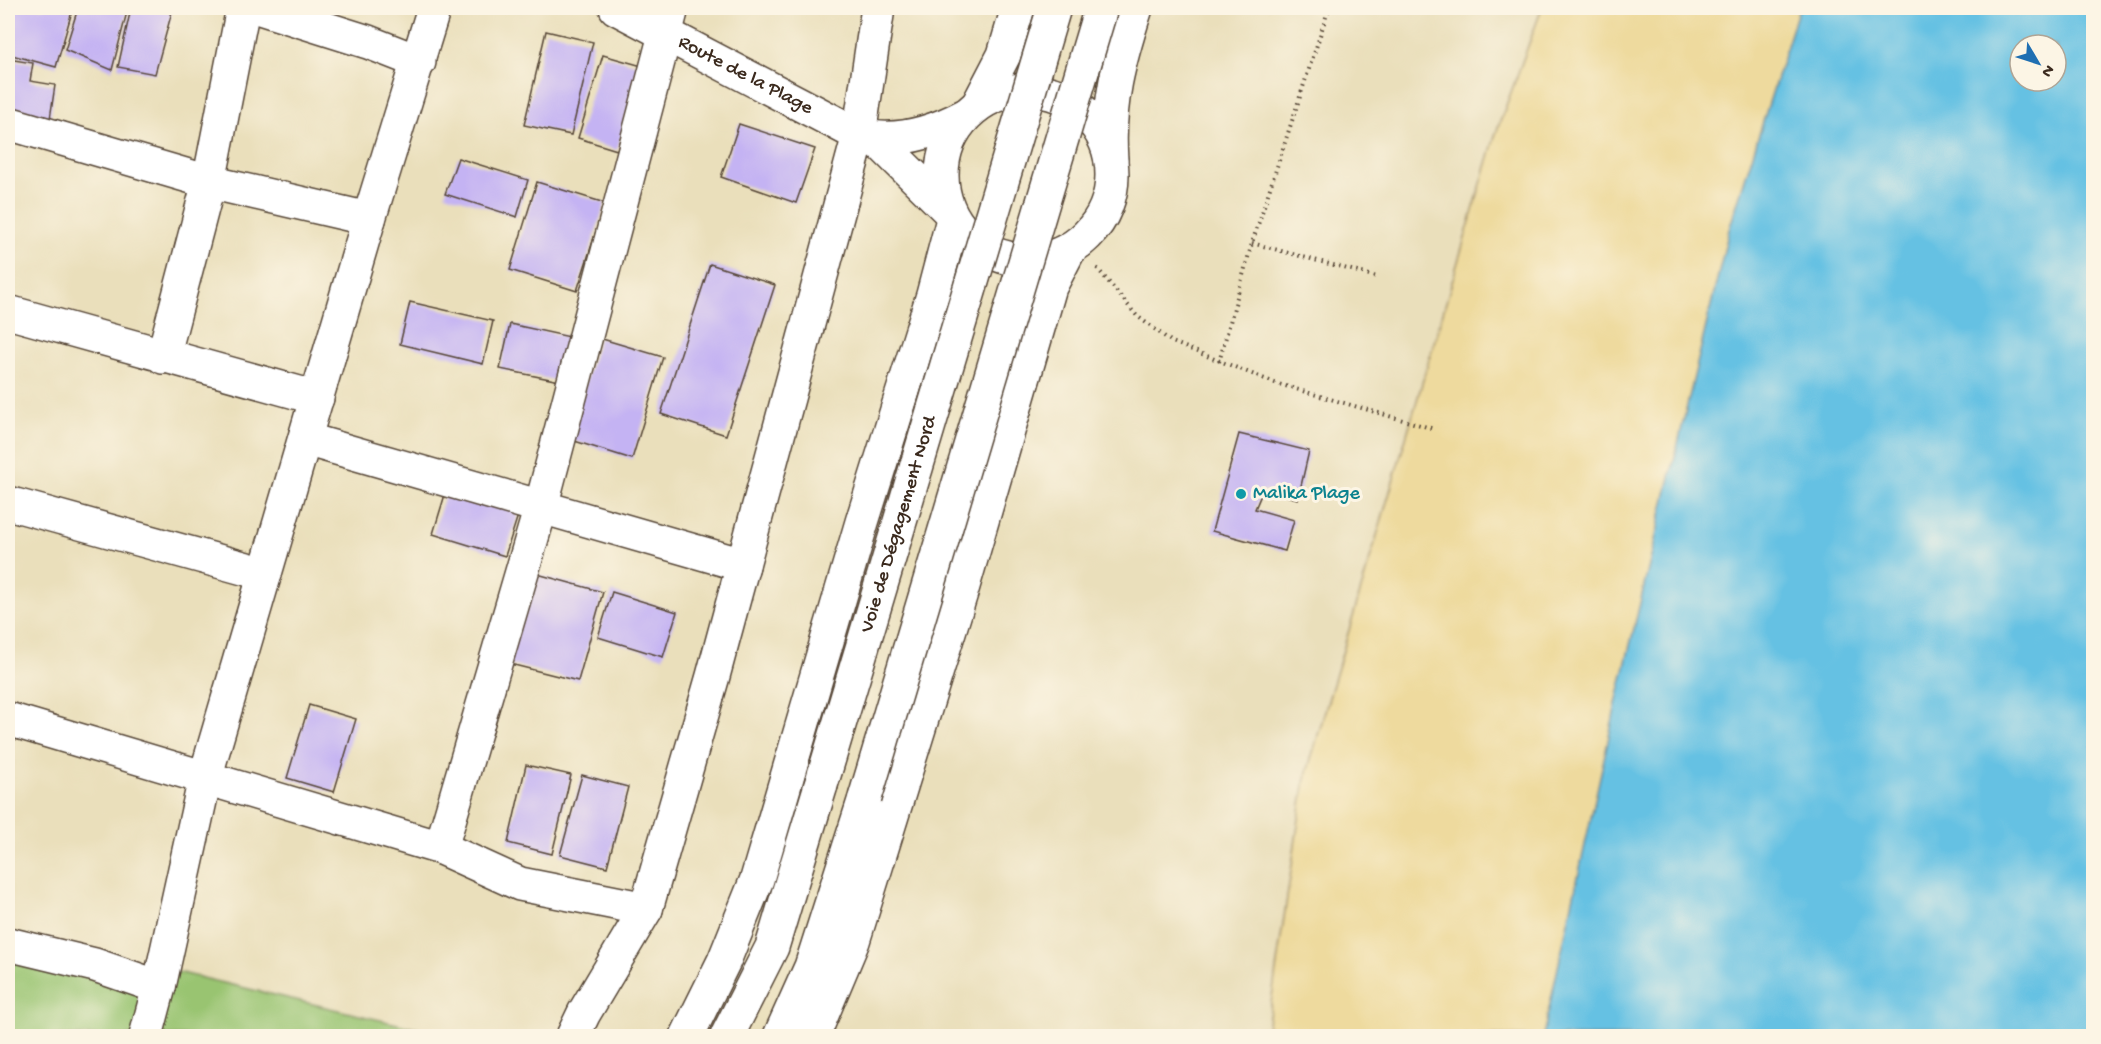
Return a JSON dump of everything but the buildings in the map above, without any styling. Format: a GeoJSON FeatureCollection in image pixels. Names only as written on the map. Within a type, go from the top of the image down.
{"type":"FeatureCollection","features":[{"type":"Feature","properties":{"kind":"main road"},"geometry":{"type":"LineString","coordinates":[[163,357],[209,182],[243,8]]}},
{"type":"Feature","properties":{"kind":"main road"},"geometry":{"type":"LineString","coordinates":[[260,8],[368,42],[419,62]]}},
{"type":"Feature","properties":{"kind":"main road"},"geometry":{"type":"LineString","coordinates":[[146,1036],[205,777],[369,219],[434,8]]}},
{"type":"Feature","properties":{"kind":"main road","name":"Route de la Plage"},"geometry":{"type":"LineString","coordinates":[[616,8],[669,20],[868,137],[951,214]]}},
{"type":"Feature","properties":{"kind":"main road"},"geometry":{"type":"LineString","coordinates":[[573,1036],[584,1013],[646,909],[743,565],[868,137],[878,8]]}},
{"type":"Feature","properties":{"kind":"main road"},"geometry":{"type":"LineString","coordinates":[[1018,8],[1004,55],[972,110],[952,133],[944,151],[942,191],[951,214],[973,242],[990,253],[1010,259],[1030,261],[1050,257],[1077,243]]}},
{"type":"Feature","properties":{"kind":"main road","name":"Voie de Dégagement Nord"},"geometry":{"type":"LineString","coordinates":[[727,1036],[772,947],[1054,8]]}},
{"type":"Feature","properties":{"kind":"main road"},"geometry":{"type":"LineString","coordinates":[[780,1036],[811,968],[865,798],[1101,8]]}},
{"type":"Feature","properties":{"kind":"main road"},"geometry":{"type":"LineString","coordinates":[[813,1036],[853,940],[961,593],[1050,288],[1077,243],[1098,221],[1107,203],[1112,182],[1109,125],[1116,72],[1136,8]]}},
{"type":"Feature","properties":{"kind":"main road"},"geometry":{"type":"LineString","coordinates":[[441,848],[542,507],[669,20]]}},
{"type":"Feature","properties":{"kind":"main road"},"geometry":{"type":"LineString","coordinates":[[868,137],[936,131],[997,94],[1016,89],[1038,90],[1059,95],[1078,105],[1094,121],[1105,139],[1111,160]]}},
{"type":"Feature","properties":{"kind":"main road"},"geometry":{"type":"LineString","coordinates":[[8,123],[209,182],[369,219]]}},
{"type":"Feature","properties":{"kind":"main road"},"geometry":{"type":"LineString","coordinates":[[687,1036],[724,961],[757,879],[862,522],[933,295],[951,214]]}},
{"type":"Feature","properties":{"kind":"main road"},"geometry":{"type":"LineString","coordinates":[[8,312],[317,398]]}},
{"type":"Feature","properties":{"kind":"main road"},"geometry":{"type":"LineString","coordinates":[[305,439],[743,565]]}},
{"type":"Feature","properties":{"kind":"main road"},"geometry":{"type":"LineString","coordinates":[[8,503],[265,574]]}},
{"type":"Feature","properties":{"kind":"main road"},"geometry":{"type":"LineString","coordinates":[[8,719],[441,848],[520,884],[646,909]]}},
{"type":"Feature","properties":{"kind":"main road"},"geometry":{"type":"LineString","coordinates":[[8,944],[95,965],[159,987]]}},
{"type":"Feature","properties":{"kind":"path"},"geometry":{"type":"LineString","coordinates":[[1218,362],[1252,243],[1329,8]]}},
{"type":"Feature","properties":{"kind":"path"},"geometry":{"type":"LineString","coordinates":[[1077,243],[1112,289],[1137,316],[1172,342],[1275,383],[1434,429]]}},
{"type":"Feature","properties":{"kind":"path"},"geometry":{"type":"LineString","coordinates":[[1252,243],[1377,277]]}},
{"type":"Feature","properties":{"kind":"green space"},"geometry":{"type":"Polygon","coordinates":[[[8,932],[448,1036],[8,1036],[8,932]]]}},
{"type":"Feature","properties":{"kind":"sand"},"geometry":{"type":"Polygon","coordinates":[[[1542,8],[1799,8],[1729,230],[1617,700],[1543,1036],[1266,1036],[1305,779],[1496,133],[1542,8]]]}},
{"type":"Feature","properties":{"kind":"water"},"geometry":{"type":"Polygon","coordinates":[[[1799,8],[2093,8],[2093,1036],[1543,1036],[1617,700],[1729,230],[1799,8]]]}},
{"type":"Feature","properties":{"kind":"place","name":"Malika Plage"},"geometry":{"type":"Point","coordinates":[1241,494]}}]}
